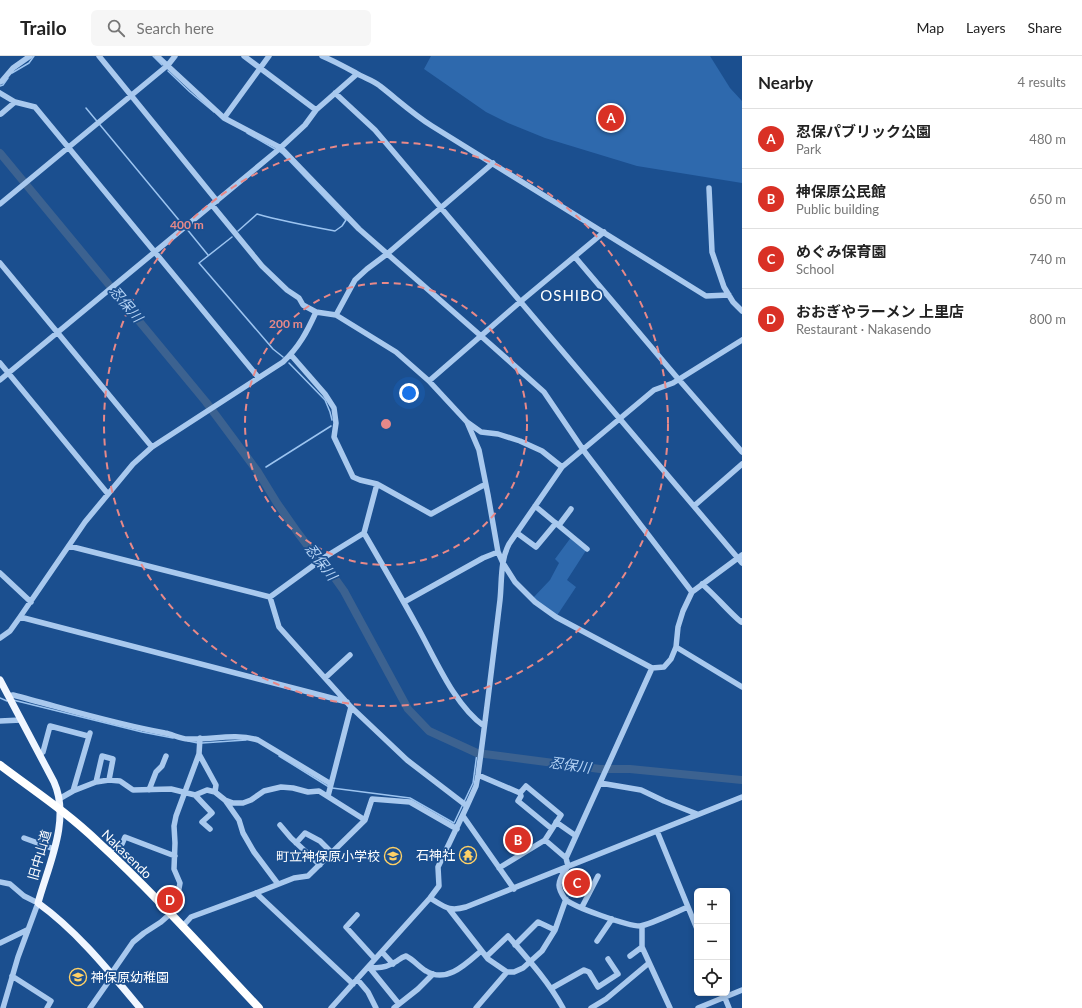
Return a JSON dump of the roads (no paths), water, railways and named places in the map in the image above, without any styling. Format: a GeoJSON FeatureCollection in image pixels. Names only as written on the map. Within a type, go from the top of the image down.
{"type":"FeatureCollection","features":[{"type":"Feature","properties":{"kind":"highway","name":"Nakasendo"},"geometry":{"type":"LineString","coordinates":[[0,765],[60,809],[108,851],[259,1008]]}},
{"type":"Feature","properties":{"kind":"main road","name":"旧中山道"},"geometry":{"type":"LineString","coordinates":[[0,680],[40,754],[56,786],[60,799],[60,826],[38,903]]}},
{"type":"Feature","properties":{"kind":"main road"},"geometry":{"type":"LineString","coordinates":[[38,903],[59,919],[87,947],[140,1008]]}},
{"type":"Feature","properties":{"kind":"street"},"geometry":{"type":"LineString","coordinates":[[0,82],[13,68],[30,56]]}},
{"type":"Feature","properties":{"kind":"street"},"geometry":{"type":"LineString","coordinates":[[99,56],[217,201]]}},
{"type":"Feature","properties":{"kind":"street"},"geometry":{"type":"LineString","coordinates":[[157,56],[224,118],[281,148],[359,229],[544,392],[583,449],[692,592]]}},
{"type":"Feature","properties":{"kind":"street"},"geometry":{"type":"LineString","coordinates":[[0,204],[168,65],[175,56]]}},
{"type":"Feature","properties":{"kind":"street"},"geometry":{"type":"LineString","coordinates":[[244,56],[316,110]]}},
{"type":"Feature","properties":{"kind":"street"},"geometry":{"type":"LineString","coordinates":[[224,118],[269,56]]}},
{"type":"Feature","properties":{"kind":"street"},"geometry":{"type":"LineString","coordinates":[[322,56],[370,79],[414,115],[706,296],[729,295]]}},
{"type":"Feature","properties":{"kind":"street"},"geometry":{"type":"LineString","coordinates":[[0,380],[281,148],[305,126],[316,110],[357,74]]}},
{"type":"Feature","properties":{"kind":"street"},"geometry":{"type":"LineString","coordinates":[[0,93],[15,102],[35,106],[68,148],[258,377]]}},
{"type":"Feature","properties":{"kind":"street"},"geometry":{"type":"LineString","coordinates":[[335,93],[375,130],[694,506],[741,559],[692,592],[683,611],[678,627],[676,647],[671,659],[664,667],[652,668],[548,612],[515,582],[498,552],[479,450],[467,422]]}},
{"type":"Feature","properties":{"kind":"street"},"geometry":{"type":"LineString","coordinates":[[1,114],[15,102]]}},
{"type":"Feature","properties":{"kind":"street"},"geometry":{"type":"LineString","coordinates":[[336,315],[355,280],[493,163]]}},
{"type":"Feature","properties":{"kind":"street"},"geometry":{"type":"LineString","coordinates":[[709,188],[712,252],[724,287],[733,302],[742,311]]}},
{"type":"Feature","properties":{"kind":"street"},"geometry":{"type":"LineString","coordinates":[[212,205],[262,266],[287,290],[299,298],[303,305],[316,312],[336,315],[396,352],[429,381],[467,422],[481,432],[498,434],[520,441],[542,451],[562,467]]}},
{"type":"Feature","properties":{"kind":"street"},"geometry":{"type":"LineString","coordinates":[[429,381],[604,232]]}},
{"type":"Feature","properties":{"kind":"street"},"geometry":{"type":"LineString","coordinates":[[575,257],[742,452]]}},
{"type":"Feature","properties":{"kind":"street"},"geometry":{"type":"LineString","coordinates":[[0,263],[152,447]]}},
{"type":"Feature","properties":{"kind":"street"},"geometry":{"type":"LineString","coordinates":[[0,638],[10,631],[85,522],[133,464],[152,447],[283,362],[291,355],[305,336],[316,312]]}},
{"type":"Feature","properties":{"kind":"street"},"geometry":{"type":"LineString","coordinates":[[331,1008],[369,967],[439,886],[438,867],[468,806],[476,786],[500,599],[504,554],[507,548],[562,467],[601,436],[654,390],[679,380],[742,340]]}},
{"type":"Feature","properties":{"kind":"street"},"geometry":{"type":"LineString","coordinates":[[291,355],[325,394],[334,408],[336,423],[334,437],[353,477],[376,484],[430,514],[486,485]]}},
{"type":"Feature","properties":{"kind":"street"},"geometry":{"type":"LineString","coordinates":[[0,363],[108,494]]}},
{"type":"Feature","properties":{"kind":"street"},"geometry":{"type":"LineString","coordinates":[[694,506],[742,464]]}},
{"type":"Feature","properties":{"kind":"street"},"geometry":{"type":"LineString","coordinates":[[376,484],[364,533],[456,696],[478,722],[484,726]]}},
{"type":"Feature","properties":{"kind":"street"},"geometry":{"type":"LineString","coordinates":[[535,506],[588,549]]}},
{"type":"Feature","properties":{"kind":"street"},"geometry":{"type":"LineString","coordinates":[[517,533],[536,547],[572,509]]}},
{"type":"Feature","properties":{"kind":"street"},"geometry":{"type":"LineString","coordinates":[[270,597],[324,557],[364,533]]}},
{"type":"Feature","properties":{"kind":"street"},"geometry":{"type":"LineString","coordinates":[[69,546],[270,597]]}},
{"type":"Feature","properties":{"kind":"street"},"geometry":{"type":"LineString","coordinates":[[404,602],[483,558],[498,552]]}},
{"type":"Feature","properties":{"kind":"street"},"geometry":{"type":"LineString","coordinates":[[0,573],[31,602]]}},
{"type":"Feature","properties":{"kind":"street"},"geometry":{"type":"LineString","coordinates":[[702,584],[718,598],[730,613],[741,622],[742,621]]}},
{"type":"Feature","properties":{"kind":"street"},"geometry":{"type":"LineString","coordinates":[[270,597],[279,627],[351,707],[407,760],[468,806]]}},
{"type":"Feature","properties":{"kind":"street"},"geometry":{"type":"LineString","coordinates":[[20,617],[347,702]]}},
{"type":"Feature","properties":{"kind":"street"},"geometry":{"type":"LineString","coordinates":[[676,647],[742,687]]}},
{"type":"Feature","properties":{"kind":"street"},"geometry":{"type":"LineString","coordinates":[[325,678],[350,655]]}},
{"type":"Feature","properties":{"kind":"street"},"geometry":{"type":"LineString","coordinates":[[566,858],[652,668]]}},
{"type":"Feature","properties":{"kind":"street"},"geometry":{"type":"LineString","coordinates":[[10,699],[13,695],[132,727],[187,739],[238,737],[251,738],[258,740],[331,784]]}},
{"type":"Feature","properties":{"kind":"street"},"geometry":{"type":"LineString","coordinates":[[328,796],[351,707]]}},
{"type":"Feature","properties":{"kind":"street"},"geometry":{"type":"LineString","coordinates":[[0,721],[21,720]]}},
{"type":"Feature","properties":{"kind":"street"},"geometry":{"type":"LineString","coordinates":[[40,754],[43,752],[50,726],[89,734],[74,791]]}},
{"type":"Feature","properties":{"kind":"street"},"geometry":{"type":"LineString","coordinates":[[90,1008],[111,978],[113,971],[133,942],[144,932],[157,926],[170,914],[177,899],[180,883],[174,869],[174,826],[176,816],[199,754],[200,738]]}},
{"type":"Feature","properties":{"kind":"street"},"geometry":{"type":"LineString","coordinates":[[199,754],[216,785],[215,792]]}},
{"type":"Feature","properties":{"kind":"street"},"geometry":{"type":"LineString","coordinates":[[96,782],[102,756],[113,759],[109,780]]}},
{"type":"Feature","properties":{"kind":"street"},"geometry":{"type":"LineString","coordinates":[[149,790],[156,772],[162,766],[166,756]]}},
{"type":"Feature","properties":{"kind":"street"},"geometry":{"type":"LineString","coordinates":[[478,775],[520,793]]}},
{"type":"Feature","properties":{"kind":"street"},"geometry":{"type":"LineString","coordinates":[[60,799],[74,791],[96,782],[109,780],[120,781],[133,790],[172,789],[195,795],[207,790],[215,792],[225,800],[239,820],[243,834],[254,852],[278,884]]}},
{"type":"Feature","properties":{"kind":"street"},"geometry":{"type":"LineString","coordinates":[[600,783],[641,790],[664,801],[698,814]]}},
{"type":"Feature","properties":{"kind":"street"},"geometry":{"type":"LineString","coordinates":[[499,868],[545,840],[561,815],[526,786],[520,793],[521,796],[518,801],[552,829]]}},
{"type":"Feature","properties":{"kind":"street"},"geometry":{"type":"LineString","coordinates":[[225,800],[233,803],[243,803],[251,800],[264,791],[281,787],[293,788],[308,792],[319,792],[328,796],[365,820]]}},
{"type":"Feature","properties":{"kind":"street"},"geometry":{"type":"LineString","coordinates":[[195,795],[212,814],[202,822],[210,829]]}},
{"type":"Feature","properties":{"kind":"street"},"geometry":{"type":"LineString","coordinates":[[449,909],[457,910],[466,908],[742,797]]}},
{"type":"Feature","properties":{"kind":"street"},"geometry":{"type":"LineString","coordinates":[[182,927],[191,917],[294,878],[308,876],[365,820],[372,799],[410,802],[457,829]]}},
{"type":"Feature","properties":{"kind":"street"},"geometry":{"type":"LineString","coordinates":[[463,816],[514,889]]}},
{"type":"Feature","properties":{"kind":"street"},"geometry":{"type":"LineString","coordinates":[[556,822],[576,836]]}},
{"type":"Feature","properties":{"kind":"street"},"geometry":{"type":"LineString","coordinates":[[280,825],[296,843],[320,865]]}},
{"type":"Feature","properties":{"kind":"street"},"geometry":{"type":"LineString","coordinates":[[657,831],[695,924]]}},
{"type":"Feature","properties":{"kind":"street"},"geometry":{"type":"LineString","coordinates":[[296,843],[305,833],[320,841],[332,853]]}},
{"type":"Feature","properties":{"kind":"street"},"geometry":{"type":"LineString","coordinates":[[108,851],[122,844],[125,837],[175,856]]}},
{"type":"Feature","properties":{"kind":"street"},"geometry":{"type":"LineString","coordinates":[[24,838],[54,849]]}},
{"type":"Feature","properties":{"kind":"street"},"geometry":{"type":"LineString","coordinates":[[545,840],[566,858],[568,866],[560,878],[559,884],[566,899],[582,907],[612,919],[632,925],[642,926],[688,907]]}},
{"type":"Feature","properties":{"kind":"street"},"geometry":{"type":"LineString","coordinates":[[582,907],[598,876]]}},
{"type":"Feature","properties":{"kind":"street"},"geometry":{"type":"LineString","coordinates":[[0,882],[10,884],[24,896],[38,903],[27,930],[3,1008]]}},
{"type":"Feature","properties":{"kind":"street"},"geometry":{"type":"LineString","coordinates":[[256,893],[353,984]]}},
{"type":"Feature","properties":{"kind":"street"},"geometry":{"type":"LineString","coordinates":[[430,898],[449,909],[481,951],[507,972],[514,972],[523,968],[542,951],[555,930],[566,899]]}},
{"type":"Feature","properties":{"kind":"street"},"geometry":{"type":"LineString","coordinates":[[357,915],[346,927],[375,959]]}},
{"type":"Feature","properties":{"kind":"street"},"geometry":{"type":"LineString","coordinates":[[597,941],[612,919]]}},
{"type":"Feature","properties":{"kind":"street"},"geometry":{"type":"LineString","coordinates":[[516,945],[538,922],[555,930]]}},
{"type":"Feature","properties":{"kind":"street"},"geometry":{"type":"LineString","coordinates":[[642,926],[642,947],[670,1008]]}},
{"type":"Feature","properties":{"kind":"street"},"geometry":{"type":"LineString","coordinates":[[0,943],[27,930]]}},
{"type":"Feature","properties":{"kind":"street"},"geometry":{"type":"LineString","coordinates":[[486,956],[508,936],[552,988],[563,1008]]}},
{"type":"Feature","properties":{"kind":"street"},"geometry":{"type":"LineString","coordinates":[[630,956],[642,947]]}},
{"type":"Feature","properties":{"kind":"street"},"geometry":{"type":"LineString","coordinates":[[369,967],[384,967],[393,964],[402,957],[406,956],[427,972],[433,974],[448,974],[454,972],[481,951]]}},
{"type":"Feature","properties":{"kind":"street"},"geometry":{"type":"LineString","coordinates":[[382,952],[393,964]]}},
{"type":"Feature","properties":{"kind":"street"},"geometry":{"type":"LineString","coordinates":[[552,988],[584,970],[588,972],[598,987],[618,974],[608,959]]}},
{"type":"Feature","properties":{"kind":"street"},"geometry":{"type":"LineString","coordinates":[[591,1008],[606,999],[649,963]]}},
{"type":"Feature","properties":{"kind":"street"},"geometry":{"type":"LineString","coordinates":[[369,967],[399,1004]]}},
{"type":"Feature","properties":{"kind":"street"},"geometry":{"type":"LineString","coordinates":[[476,1008],[507,972]]}},
{"type":"Feature","properties":{"kind":"street"},"geometry":{"type":"LineString","coordinates":[[394,1008],[418,990],[433,974]]}},
{"type":"Feature","properties":{"kind":"street"},"geometry":{"type":"LineString","coordinates":[[12,976],[51,1001],[48,1008]]}},
{"type":"Feature","properties":{"kind":"street"},"geometry":{"type":"LineString","coordinates":[[357,979],[368,992],[376,1008]]}},
{"type":"Feature","properties":{"kind":"street"},"geometry":{"type":"LineString","coordinates":[[730,993],[742,990]]}},
{"type":"Feature","properties":{"kind":"street"},"geometry":{"type":"LineString","coordinates":[[698,1008],[722,996]]}},
{"type":"Feature","properties":{"kind":"street"},"geometry":{"type":"LineString","coordinates":[[724,996],[729,1008]]}},
{"type":"Feature","properties":{"kind":"waterway"},"geometry":{"type":"LineString","coordinates":[[12,73],[29,63],[34,56]]}},
{"type":"Feature","properties":{"kind":"waterway"},"geometry":{"type":"LineString","coordinates":[[153,56],[162,65]]}},
{"type":"Feature","properties":{"kind":"waterway"},"geometry":{"type":"LineString","coordinates":[[168,71],[214,112]]}},
{"type":"Feature","properties":{"kind":"waterway"},"geometry":{"type":"LineString","coordinates":[[0,86],[3,85],[8,78]]}},
{"type":"Feature","properties":{"kind":"waterway"},"geometry":{"type":"LineString","coordinates":[[86,108],[183,225]]}},
{"type":"Feature","properties":{"kind":"waterway"},"geometry":{"type":"LineString","coordinates":[[247,133],[275,149]]}},
{"type":"Feature","properties":{"kind":"waterway"},"geometry":{"type":"LineString","coordinates":[[238,231],[257,214],[335,231],[342,226],[346,220],[279,151]]}},
{"type":"Feature","properties":{"kind":"waterway","name":"忍保川"},"geometry":{"type":"LineString","coordinates":[[0,153],[206,402],[258,472],[298,533],[317,558],[329,570],[344,591],[408,709],[429,731],[477,753],[600,769],[630,769],[742,780]]}},
{"type":"Feature","properties":{"kind":"waterway"},"geometry":{"type":"LineString","coordinates":[[186,228],[208,255]]}},
{"type":"Feature","properties":{"kind":"waterway"},"geometry":{"type":"LineString","coordinates":[[232,237],[199,263],[273,349],[283,357]]}},
{"type":"Feature","properties":{"kind":"waterway"},"geometry":{"type":"LineString","coordinates":[[289,363],[325,400],[332,420]]}},
{"type":"Feature","properties":{"kind":"waterway"},"geometry":{"type":"LineString","coordinates":[[266,467],[331,426]]}},
{"type":"Feature","properties":{"kind":"waterway"},"geometry":{"type":"LineString","coordinates":[[0,698],[7,701]]}},
{"type":"Feature","properties":{"kind":"waterway"},"geometry":{"type":"LineString","coordinates":[[13,700],[142,732],[173,738]]}},
{"type":"Feature","properties":{"kind":"waterway"},"geometry":{"type":"LineString","coordinates":[[202,743],[246,740]]}},
{"type":"Feature","properties":{"kind":"waterway"},"geometry":{"type":"LineString","coordinates":[[188,741],[198,743]]}},
{"type":"Feature","properties":{"kind":"waterway"},"geometry":{"type":"LineString","coordinates":[[332,788],[410,798],[454,823],[473,783],[477,753]]}},
{"type":"Feature","properties":{"kind":"waterway"},"geometry":{"type":"LineString","coordinates":[[279,756],[329,787]]}},
{"type":"Feature","properties":{"kind":"place","name":"忍保パブリック公園"},"geometry":{"type":"Point","coordinates":[611,118]}},
{"type":"Feature","properties":{"kind":"place","name":"神保原公民館"},"geometry":{"type":"Point","coordinates":[518,840]}},
{"type":"Feature","properties":{"kind":"place","name":"石神社"},"geometry":{"type":"Point","coordinates":[468,855]}},
{"type":"Feature","properties":{"kind":"place","name":"町立神保原小学校"},"geometry":{"type":"Point","coordinates":[393,856]}},
{"type":"Feature","properties":{"kind":"place","name":"めぐみ保育園"},"geometry":{"type":"Point","coordinates":[577,883]}},
{"type":"Feature","properties":{"kind":"place","name":"おおぎやラーメン 上里店"},"geometry":{"type":"Point","coordinates":[170,900]}},
{"type":"Feature","properties":{"kind":"place","name":"神保原幼稚園"},"geometry":{"type":"Point","coordinates":[78,977]}},
{"type":"Feature","properties":{"kind":"district","name":"OSHIBO"},"geometry":{"type":"Point","coordinates":[572,296]}}]}
